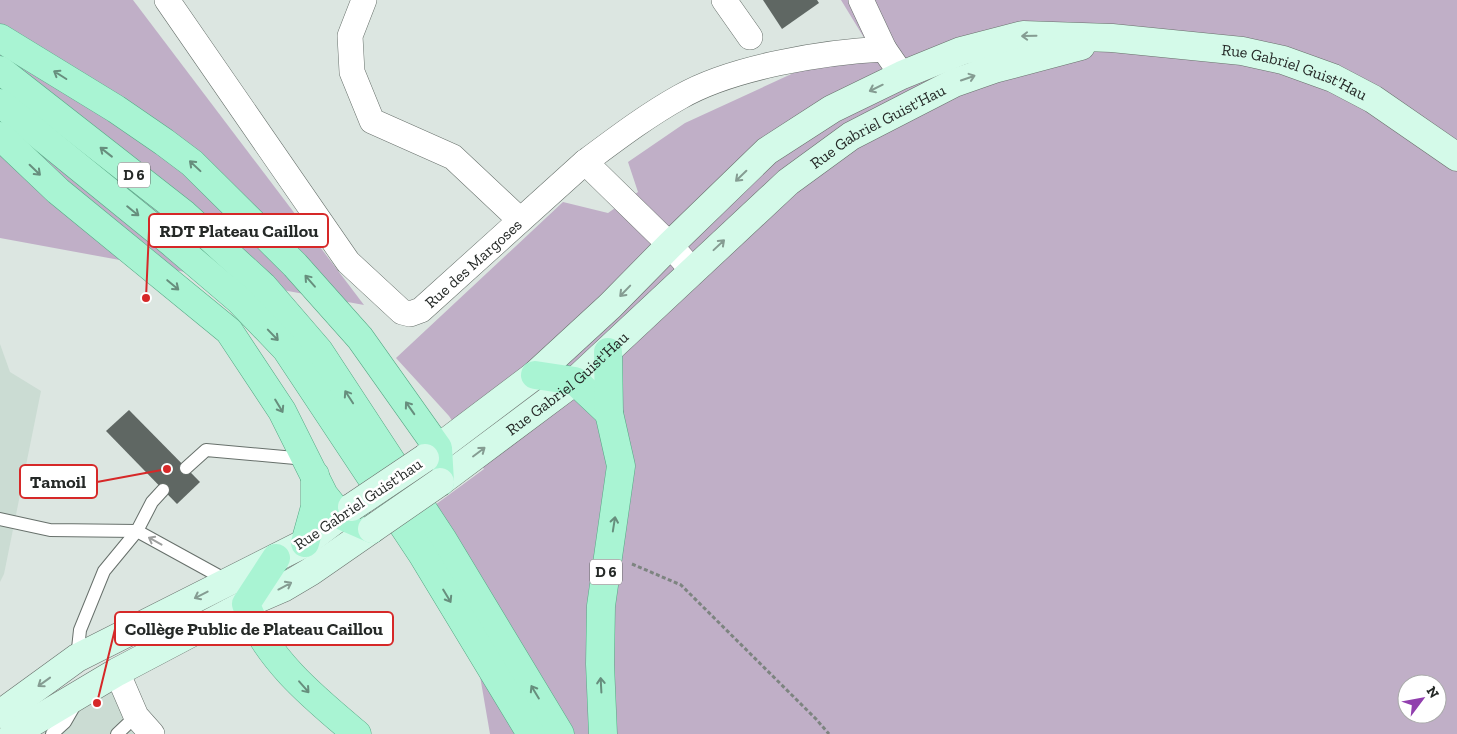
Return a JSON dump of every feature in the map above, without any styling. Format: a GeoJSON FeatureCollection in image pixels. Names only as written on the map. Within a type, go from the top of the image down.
{"type":"FeatureCollection","features":[{"type":"Feature","properties":{"kind":"main road","name":"Rue Gabriel Guist'Hau"},"geometry":{"type":"LineString","coordinates":[[431,453],[535,375],[610,306],[766,151],[832,109],[902,75],[961,52],[1023,36],[1112,38],[1242,51],[1284,60],[1334,78],[1373,99],[1457,157]]}},
{"type":"Feature","properties":{"kind":"main road"},"geometry":{"type":"LineString","coordinates":[[0,38],[116,109],[192,163],[295,265],[360,338],[431,453],[440,482]]}},
{"type":"Feature","properties":{"kind":"main road","name":"Rue Gabriel Guist'Hau"},"geometry":{"type":"LineString","coordinates":[[13,734],[117,672],[246,604],[283,588],[310,572],[440,482],[575,381],[788,182],[851,136],[954,83],[994,69],[1112,38]]}},
{"type":"Feature","properties":{"kind":"main road","name":"D 6"},"geometry":{"type":"LineString","coordinates":[[0,70],[184,214],[263,286],[319,351],[443,540],[560,734]]}},
{"type":"Feature","properties":{"kind":"main road","name":"D 6"},"geometry":{"type":"LineString","coordinates":[[0,103],[202,268],[239,300],[286,349],[422,554],[531,734]]}},
{"type":"Feature","properties":{"kind":"main road"},"geometry":{"type":"LineString","coordinates":[[0,136],[58,191],[229,331],[270,390],[311,466],[324,495],[372,529]]}},
{"type":"Feature","properties":{"kind":"main road"},"geometry":{"type":"LineString","coordinates":[[608,352],[609,413]]}},
{"type":"Feature","properties":{"kind":"main road"},"geometry":{"type":"LineString","coordinates":[[535,375],[575,381],[609,413]]}},
{"type":"Feature","properties":{"kind":"main road","name":"D 6"},"geometry":{"type":"LineString","coordinates":[[603,734],[600,664],[601,606],[621,466],[609,413]]}},
{"type":"Feature","properties":{"kind":"main road","name":"Rue Gabriel Guist'hau"},"geometry":{"type":"LineString","coordinates":[[276,558],[305,543],[346,511],[431,453]]}},
{"type":"Feature","properties":{"kind":"main road"},"geometry":{"type":"LineString","coordinates":[[305,543],[315,507],[311,466]]}},
{"type":"Feature","properties":{"kind":"main road"},"geometry":{"type":"LineString","coordinates":[[276,558],[246,604],[254,627],[272,651],[314,698],[357,734]]}},
{"type":"Feature","properties":{"kind":"main road","name":"Rue Gabriel Guist'Hau"},"geometry":{"type":"LineString","coordinates":[[0,714],[77,658],[276,558]]}},
{"type":"Feature","properties":{"kind":"street","name":"Rue des Margoses"},"geometry":{"type":"LineString","coordinates":[[167,0],[348,262],[402,312],[410,314],[421,310],[585,162],[636,124],[682,96],[724,78],[779,63],[843,51],[884,49]]}},
{"type":"Feature","properties":{"kind":"street"},"geometry":{"type":"LineString","coordinates":[[364,0],[350,36],[352,72],[372,121],[453,157],[520,220]]}},
{"type":"Feature","properties":{"kind":"street"},"geometry":{"type":"LineString","coordinates":[[724,0],[750,37]]}},
{"type":"Feature","properties":{"kind":"street"},"geometry":{"type":"LineString","coordinates":[[861,0],[884,49],[902,75]]}},
{"type":"Feature","properties":{"kind":"street"},"geometry":{"type":"LineString","coordinates":[[585,162],[670,245],[692,270]]}},
{"type":"Feature","properties":{"kind":"street"},"geometry":{"type":"LineString","coordinates":[[77,658],[83,691]]}},
{"type":"Feature","properties":{"kind":"street"},"geometry":{"type":"LineString","coordinates":[[117,672],[136,716],[152,734]]}},
{"type":"Feature","properties":{"kind":"lane"},"geometry":{"type":"LineString","coordinates":[[186,468],[206,450],[311,466]]}},
{"type":"Feature","properties":{"kind":"lane"},"geometry":{"type":"LineString","coordinates":[[77,658],[80,630],[104,571],[137,531],[152,502],[163,490]]}},
{"type":"Feature","properties":{"kind":"lane"},"geometry":{"type":"LineString","coordinates":[[0,519],[50,530],[137,531],[228,581]]}},
{"type":"Feature","properties":{"kind":"lane"},"geometry":{"type":"LineString","coordinates":[[52,734],[65,722],[83,691]]}},
{"type":"Feature","properties":{"kind":"lane"},"geometry":{"type":"LineString","coordinates":[[116,734],[136,716]]}},
{"type":"Feature","properties":{"kind":"path"},"geometry":{"type":"LineString","coordinates":[[609,554],[681,585],[809,712],[828,734]]}},
{"type":"Feature","properties":{"kind":"shaded area"},"geometry":{"type":"Polygon","coordinates":[[[0,0],[133,0],[364,305],[0,238],[0,0]]]}},
{"type":"Feature","properties":{"kind":"shaded area"},"geometry":{"type":"Polygon","coordinates":[[[841,0],[1457,0],[1457,734],[490,734],[480,676],[435,505],[484,469],[449,416],[396,358],[563,202],[608,213],[638,192],[628,162],[685,123],[811,65],[877,59],[841,0]]]}},
{"type":"Feature","properties":{"kind":"shaded area"},"geometry":{"type":"Polygon","coordinates":[[[0,344],[10,372],[41,391],[4,574],[0,582],[0,344]]]}},
{"type":"Feature","properties":{"kind":"shaded area"},"geometry":{"type":"Polygon","coordinates":[[[117,672],[152,734],[13,734],[117,672]]]}},
{"type":"Feature","properties":{"kind":"building"},"geometry":{"type":"Polygon","coordinates":[[[763,0],[817,0],[819,3],[782,29],[763,0]]]}},
{"type":"Feature","properties":{"kind":"building"},"geometry":{"type":"Polygon","coordinates":[[[129,410],[200,482],[177,504],[106,431],[129,410]]]}},
{"type":"Feature","properties":{"kind":"place","name":"RDT Plateau Caillou"},"geometry":{"type":"Point","coordinates":[146,298]}},
{"type":"Feature","properties":{"kind":"place","name":"Tamoil"},"geometry":{"type":"Point","coordinates":[167,469]}},
{"type":"Feature","properties":{"kind":"place","name":"Collège Public de Plateau Caillou"},"geometry":{"type":"Point","coordinates":[97,703]}}]}
